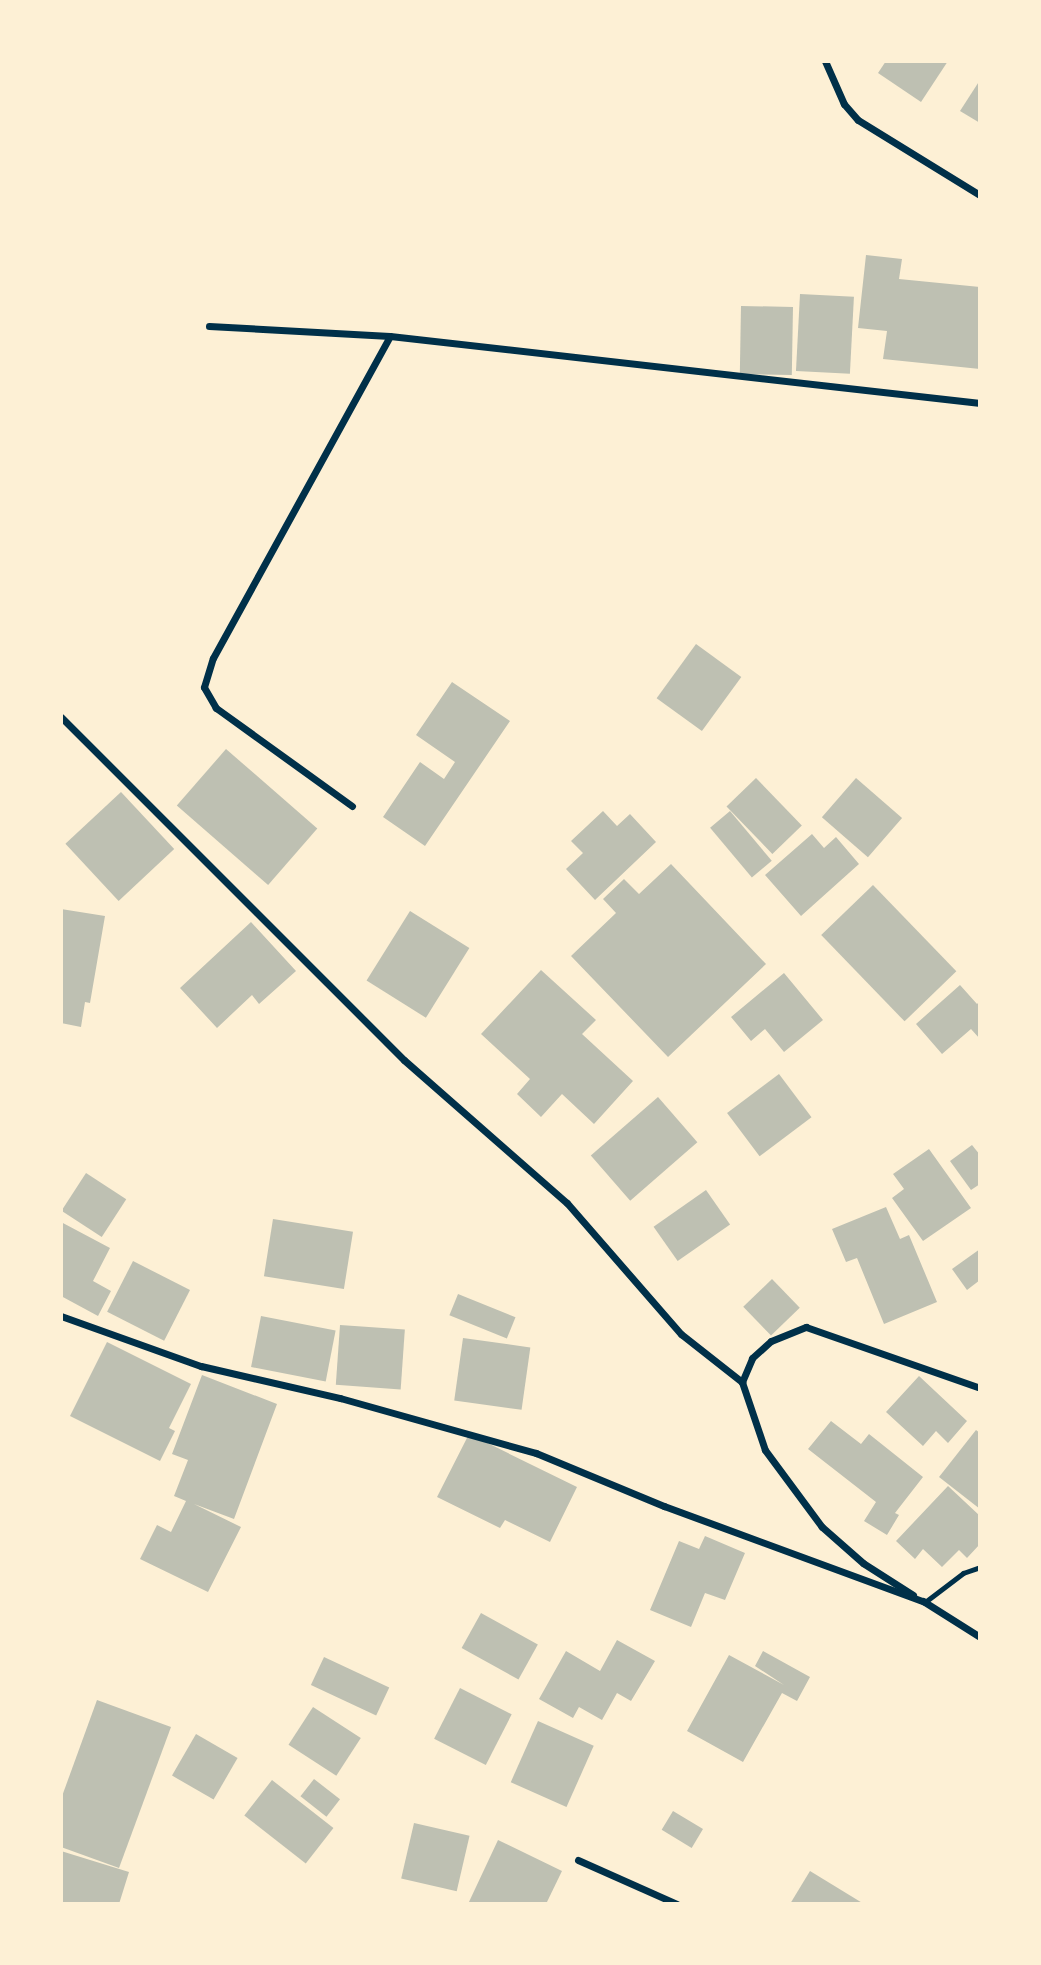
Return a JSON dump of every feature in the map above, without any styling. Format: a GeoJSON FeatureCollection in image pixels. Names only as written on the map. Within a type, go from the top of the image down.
{"type":"FeatureCollection","features":[{"type":"Feature","properties":{"kind":"street"},"geometry":{"type":"LineString","coordinates":[[825,61],[844,104],[858,120],[980,195]]}},
{"type":"Feature","properties":{"kind":"street"},"geometry":{"type":"LineString","coordinates":[[209,326],[390,336],[980,403]]}},
{"type":"Feature","properties":{"kind":"street"},"geometry":{"type":"LineString","coordinates":[[352,806],[216,708],[204,687],[213,658],[390,336]]}},
{"type":"Feature","properties":{"kind":"street"},"geometry":{"type":"LineString","coordinates":[[61,717],[404,1060],[566,1203],[681,1334],[742,1382],[765,1450],[822,1528],[863,1563],[980,1637]]}},
{"type":"Feature","properties":{"kind":"street"},"geometry":{"type":"LineString","coordinates":[[61,1317],[201,1366],[340,1398],[536,1453],[664,1506],[925,1602]]}},
{"type":"Feature","properties":{"kind":"street"},"geometry":{"type":"LineString","coordinates":[[742,1382],[752,1358],[771,1341],[806,1327],[980,1388]]}},
{"type":"Feature","properties":{"kind":"street"},"geometry":{"type":"LineString","coordinates":[[578,1860],[677,1904]]}},
{"type":"Feature","properties":{"kind":"lane"},"geometry":{"type":"LineString","coordinates":[[925,1602],[963,1573],[980,1567]]}},
{"type":"Feature","properties":{"kind":"building"},"geometry":{"type":"Polygon","coordinates":[[[886,61],[948,61],[921,102],[878,73],[886,61]]]}},
{"type":"Feature","properties":{"kind":"building"},"geometry":{"type":"Polygon","coordinates":[[[980,80],[980,123],[960,111],[980,80]]]}},
{"type":"Feature","properties":{"kind":"building"},"geometry":{"type":"Polygon","coordinates":[[[866,255],[902,259],[899,279],[980,287],[980,369],[883,359],[887,331],[858,328],[866,255]]]}},
{"type":"Feature","properties":{"kind":"building"},"geometry":{"type":"Polygon","coordinates":[[[800,294],[854,297],[850,374],[796,371],[800,294]]]}},
{"type":"Feature","properties":{"kind":"building"},"geometry":{"type":"Polygon","coordinates":[[[741,306],[793,307],[792,375],[740,374],[741,306]]]}},
{"type":"Feature","properties":{"kind":"building"},"geometry":{"type":"Polygon","coordinates":[[[696,644],[741,677],[702,731],[657,698],[696,644]]]}},
{"type":"Feature","properties":{"kind":"building"},"geometry":{"type":"Polygon","coordinates":[[[452,682],[510,721],[425,846],[383,817],[420,762],[444,779],[455,762],[416,735],[452,682]]]}},
{"type":"Feature","properties":{"kind":"building"},"geometry":{"type":"Polygon","coordinates":[[[226,749],[317,828],[268,885],[177,806],[226,749]]]}},
{"type":"Feature","properties":{"kind":"building"},"geometry":{"type":"Polygon","coordinates":[[[756,778],[802,825],[772,854],[727,806],[756,778]]]}},
{"type":"Feature","properties":{"kind":"building"},"geometry":{"type":"Polygon","coordinates":[[[856,778],[902,818],[868,857],[822,817],[856,778]]]}},
{"type":"Feature","properties":{"kind":"building"},"geometry":{"type":"Polygon","coordinates":[[[121,792],[174,849],[119,901],[65,844],[121,792]]]}},
{"type":"Feature","properties":{"kind":"building"},"geometry":{"type":"Polygon","coordinates":[[[603,811],[617,826],[630,814],[656,842],[595,900],[566,869],[583,853],[571,841],[603,811]]]}},
{"type":"Feature","properties":{"kind":"building"},"geometry":{"type":"Polygon","coordinates":[[[730,811],[772,861],[752,878],[710,828],[730,811]]]}},
{"type":"Feature","properties":{"kind":"building"},"geometry":{"type":"Polygon","coordinates":[[[812,834],[824,848],[836,837],[859,864],[801,916],[765,875],[812,834]]]}},
{"type":"Feature","properties":{"kind":"building"},"geometry":{"type":"Polygon","coordinates":[[[671,864],[766,964],[668,1057],[571,956],[616,913],[603,899],[624,879],[639,894],[671,864]]]}},
{"type":"Feature","properties":{"kind":"building"},"geometry":{"type":"Polygon","coordinates":[[[873,885],[956,971],[905,1021],[821,935],[873,885]]]}},
{"type":"Feature","properties":{"kind":"building"},"geometry":{"type":"Polygon","coordinates":[[[61,909],[105,916],[90,1003],[85,1002],[81,1027],[61,1023],[61,909]]]}},
{"type":"Feature","properties":{"kind":"building"},"geometry":{"type":"Polygon","coordinates":[[[410,911],[469,948],[426,1018],[367,981],[410,911]]]}},
{"type":"Feature","properties":{"kind":"building"},"geometry":{"type":"Polygon","coordinates":[[[251,922],[296,971],[259,1004],[252,995],[217,1028],[180,988],[251,922]]]}},
{"type":"Feature","properties":{"kind":"building"},"geometry":{"type":"Polygon","coordinates":[[[541,970],[596,1020],[582,1034],[633,1081],[594,1124],[562,1094],[541,1117],[517,1094],[530,1079],[481,1034],[541,970]]]}},
{"type":"Feature","properties":{"kind":"building"},"geometry":{"type":"Polygon","coordinates":[[[784,973],[823,1020],[784,1052],[765,1029],[751,1041],[731,1017],[784,973]]]}},
{"type":"Feature","properties":{"kind":"building"},"geometry":{"type":"Polygon","coordinates":[[[960,985],[977,1004],[980,1001],[980,1039],[971,1029],[942,1054],[916,1024],[960,985]]]}},
{"type":"Feature","properties":{"kind":"building"},"geometry":{"type":"Polygon","coordinates":[[[779,1074],[811,1117],[760,1156],[727,1113],[779,1074]]]}},
{"type":"Feature","properties":{"kind":"building"},"geometry":{"type":"Polygon","coordinates":[[[658,1097],[697,1142],[630,1201],[591,1155],[658,1097]]]}},
{"type":"Feature","properties":{"kind":"building"},"geometry":{"type":"Polygon","coordinates":[[[972,1145],[980,1155],[980,1184],[971,1190],[950,1161],[972,1145]]]}},
{"type":"Feature","properties":{"kind":"building"},"geometry":{"type":"Polygon","coordinates":[[[929,1149],[971,1208],[923,1241],[892,1198],[904,1189],[893,1174],[929,1149]]]}},
{"type":"Feature","properties":{"kind":"building"},"geometry":{"type":"Polygon","coordinates":[[[86,1173],[126,1199],[102,1237],[61,1211],[86,1173]]]}},
{"type":"Feature","properties":{"kind":"building"},"geometry":{"type":"Polygon","coordinates":[[[706,1190],[730,1224],[678,1261],[654,1227],[706,1190]]]}},
{"type":"Feature","properties":{"kind":"building"},"geometry":{"type":"Polygon","coordinates":[[[886,1207],[900,1239],[909,1235],[937,1302],[884,1324],[857,1258],[846,1262],[832,1229],[886,1207]]]}},
{"type":"Feature","properties":{"kind":"building"},"geometry":{"type":"Polygon","coordinates":[[[273,1219],[353,1232],[344,1289],[264,1276],[273,1219]]]}},
{"type":"Feature","properties":{"kind":"building"},"geometry":{"type":"Polygon","coordinates":[[[61,1222],[110,1248],[93,1281],[111,1291],[98,1316],[61,1296],[61,1222]]]}},
{"type":"Feature","properties":{"kind":"building"},"geometry":{"type":"Polygon","coordinates":[[[980,1249],[980,1280],[967,1290],[952,1269],[980,1249]]]}},
{"type":"Feature","properties":{"kind":"building"},"geometry":{"type":"Polygon","coordinates":[[[133,1261],[190,1290],[164,1341],[107,1312],[133,1261]]]}},
{"type":"Feature","properties":{"kind":"building"},"geometry":{"type":"Polygon","coordinates":[[[772,1279],[800,1308],[771,1336],[743,1307],[772,1279]]]}},
{"type":"Feature","properties":{"kind":"building"},"geometry":{"type":"Polygon","coordinates":[[[458,1294],[515,1317],[507,1339],[449,1315],[458,1294]]]}},
{"type":"Feature","properties":{"kind":"building"},"geometry":{"type":"Polygon","coordinates":[[[261,1316],[336,1331],[326,1382],[251,1367],[261,1316]]]}},
{"type":"Feature","properties":{"kind":"building"},"geometry":{"type":"Polygon","coordinates":[[[340,1325],[405,1330],[401,1389],[336,1385],[340,1325]]]}},
{"type":"Feature","properties":{"kind":"building"},"geometry":{"type":"Polygon","coordinates":[[[463,1338],[530,1347],[522,1410],[454,1400],[463,1338]]]}},
{"type":"Feature","properties":{"kind":"building"},"geometry":{"type":"Polygon","coordinates":[[[107,1342],[191,1384],[169,1428],[175,1431],[160,1461],[70,1416],[107,1342]]]}},
{"type":"Feature","properties":{"kind":"building"},"geometry":{"type":"Polygon","coordinates":[[[202,1375],[277,1404],[234,1519],[194,1504],[241,1527],[208,1592],[140,1559],[157,1525],[171,1532],[186,1501],[174,1496],[188,1460],[172,1454],[202,1375]]]}},
{"type":"Feature","properties":{"kind":"building"},"geometry":{"type":"Polygon","coordinates":[[[919,1376],[967,1421],[948,1443],[936,1431],[923,1446],[886,1412],[919,1376]]]}},
{"type":"Feature","properties":{"kind":"building"},"geometry":{"type":"Polygon","coordinates":[[[831,1421],[861,1444],[869,1434],[923,1477],[895,1513],[899,1515],[887,1535],[864,1521],[876,1502],[808,1449],[831,1421]]]}},
{"type":"Feature","properties":{"kind":"building"},"geometry":{"type":"Polygon","coordinates":[[[976,1430],[980,1433],[980,1509],[939,1477],[976,1430]]]}},
{"type":"Feature","properties":{"kind":"building"},"geometry":{"type":"Polygon","coordinates":[[[469,1434],[577,1487],[550,1542],[505,1520],[500,1528],[437,1497],[469,1434]]]}},
{"type":"Feature","properties":{"kind":"building"},"geometry":{"type":"Polygon","coordinates":[[[948,1486],[980,1516],[980,1544],[967,1558],[959,1550],[942,1567],[923,1549],[915,1559],[896,1541],[948,1486]]]}},
{"type":"Feature","properties":{"kind":"building"},"geometry":{"type":"Polygon","coordinates":[[[705,1536],[745,1553],[725,1600],[705,1593],[691,1627],[650,1610],[679,1541],[699,1549],[705,1536]]]}},
{"type":"Feature","properties":{"kind":"building"},"geometry":{"type":"Polygon","coordinates":[[[481,1613],[538,1645],[518,1679],[462,1648],[481,1613]]]}},
{"type":"Feature","properties":{"kind":"building"},"geometry":{"type":"Polygon","coordinates":[[[617,1640],[655,1661],[631,1701],[617,1693],[602,1720],[579,1707],[573,1718],[539,1699],[566,1651],[600,1671],[617,1640]]]}},
{"type":"Feature","properties":{"kind":"building"},"geometry":{"type":"Polygon","coordinates":[[[763,1651],[810,1677],[797,1701],[782,1693],[743,1762],[687,1731],[729,1655],[784,1685],[755,1666],[763,1651]]]}},
{"type":"Feature","properties":{"kind":"building"},"geometry":{"type":"Polygon","coordinates":[[[324,1657],[389,1687],[376,1716],[311,1685],[324,1657]]]}},
{"type":"Feature","properties":{"kind":"building"},"geometry":{"type":"Polygon","coordinates":[[[460,1688],[512,1714],[486,1765],[434,1739],[460,1688]]]}},
{"type":"Feature","properties":{"kind":"building"},"geometry":{"type":"Polygon","coordinates":[[[97,1700],[171,1727],[119,1868],[61,1847],[61,1799],[97,1700]]]}},
{"type":"Feature","properties":{"kind":"building"},"geometry":{"type":"Polygon","coordinates":[[[313,1707],[361,1738],[336,1776],[288,1745],[313,1707]]]}},
{"type":"Feature","properties":{"kind":"building"},"geometry":{"type":"Polygon","coordinates":[[[538,1721],[594,1746],[566,1807],[511,1782],[538,1721]]]}},
{"type":"Feature","properties":{"kind":"building"},"geometry":{"type":"Polygon","coordinates":[[[196,1734],[238,1758],[214,1800],[172,1776],[196,1734]]]}},
{"type":"Feature","properties":{"kind":"building"},"geometry":{"type":"Polygon","coordinates":[[[314,1779],[340,1799],[326,1817],[300,1796],[314,1779]]]}},
{"type":"Feature","properties":{"kind":"building"},"geometry":{"type":"Polygon","coordinates":[[[272,1780],[333,1828],[306,1863],[244,1815],[272,1780]]]}},
{"type":"Feature","properties":{"kind":"building"},"geometry":{"type":"Polygon","coordinates":[[[673,1811],[703,1829],[692,1848],[662,1830],[673,1811]]]}},
{"type":"Feature","properties":{"kind":"building"},"geometry":{"type":"Polygon","coordinates":[[[414,1823],[470,1836],[457,1891],[401,1879],[414,1823]]]}},
{"type":"Feature","properties":{"kind":"building"},"geometry":{"type":"Polygon","coordinates":[[[498,1840],[562,1871],[546,1904],[468,1904],[498,1840]]]}},
{"type":"Feature","properties":{"kind":"building"},"geometry":{"type":"Polygon","coordinates":[[[61,1851],[129,1872],[119,1904],[61,1904],[61,1851]]]}},
{"type":"Feature","properties":{"kind":"building"},"geometry":{"type":"Polygon","coordinates":[[[810,1871],[864,1904],[790,1904],[810,1871]]]}}]}
